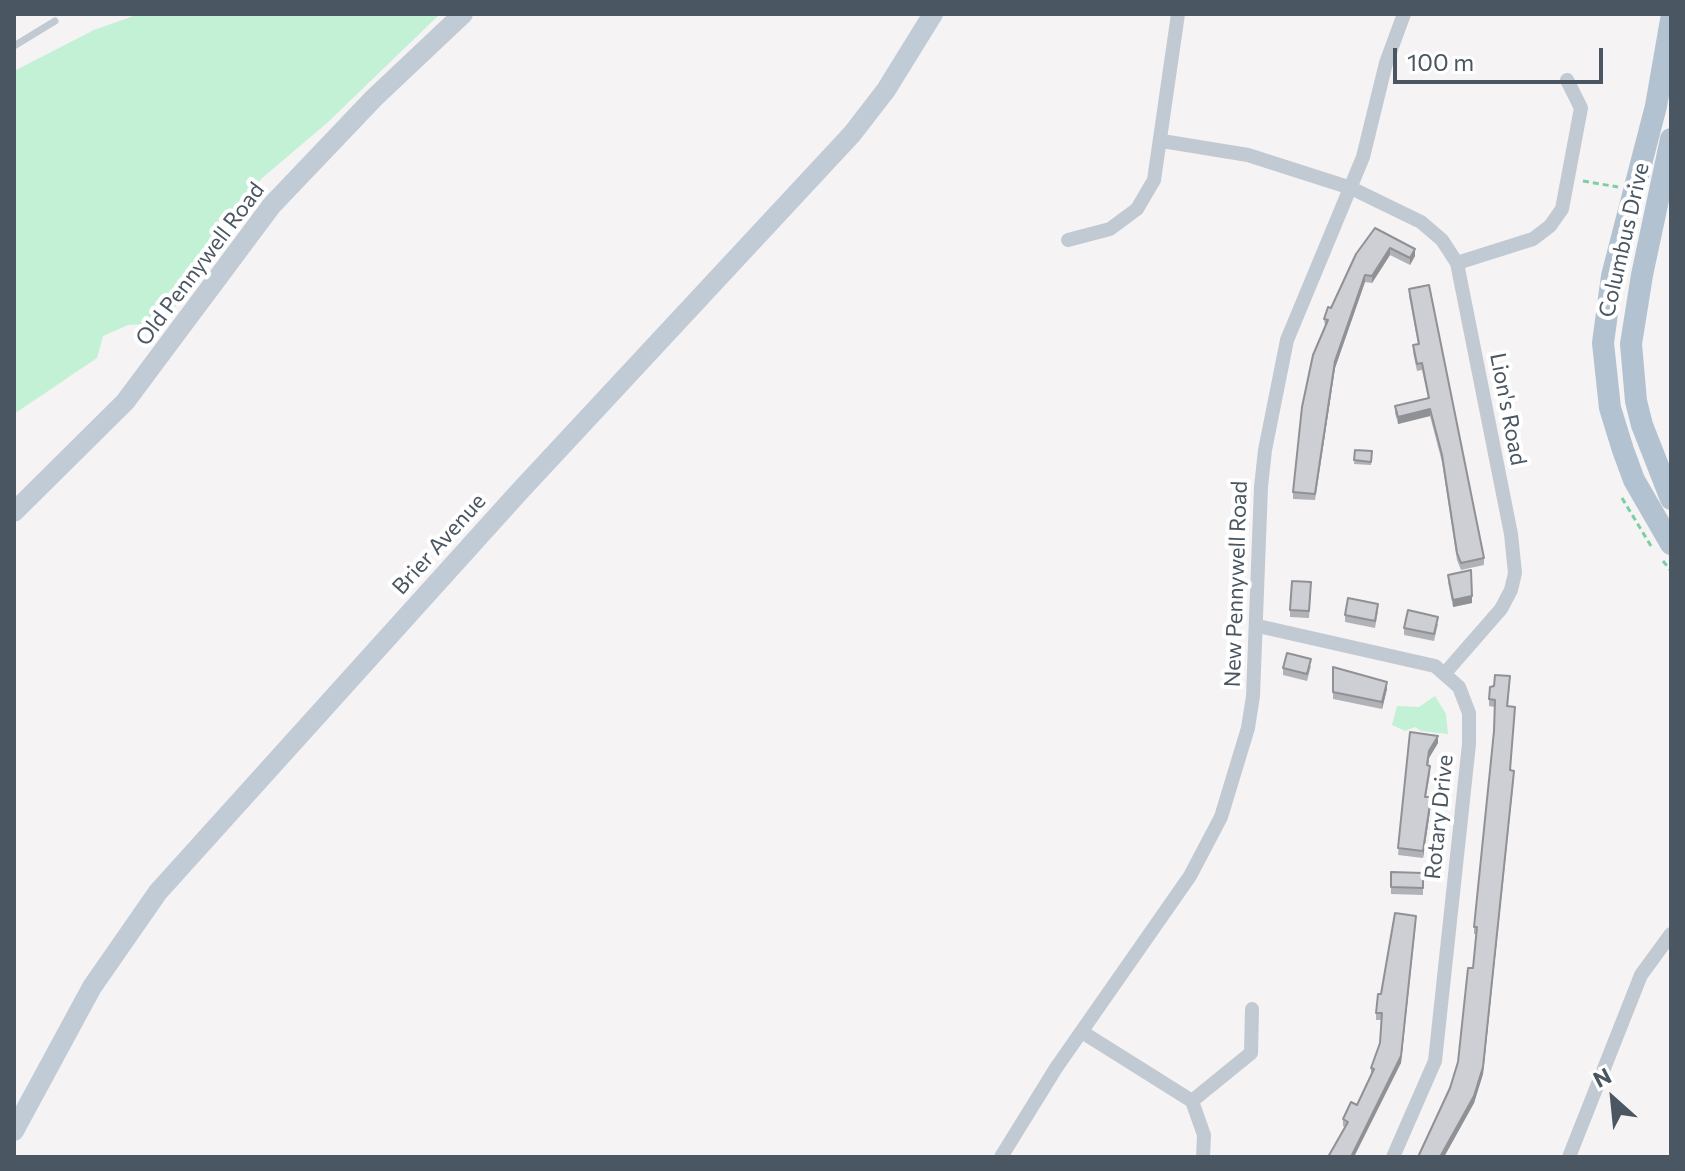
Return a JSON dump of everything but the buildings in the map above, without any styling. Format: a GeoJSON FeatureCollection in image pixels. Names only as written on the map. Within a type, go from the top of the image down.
{"type":"FeatureCollection","features":[{"type":"Feature","properties":{"kind":"main road","name":"Old Pennywell Road"},"geometry":{"type":"LineString","coordinates":[[14,512],[125,402],[272,205],[374,98],[463,14]]}},
{"type":"Feature","properties":{"kind":"main road","name":"Brier Avenue"},"geometry":{"type":"LineString","coordinates":[[14,1131],[92,987],[158,892],[530,481],[852,134],[886,90],[933,14]]}},
{"type":"Feature","properties":{"kind":"main road","name":"Columbus Drive"},"geometry":{"type":"LineString","coordinates":[[1671,20],[1656,106],[1612,276],[1603,343],[1608,396],[1623,450],[1647,505],[1671,544]]}},
{"type":"Feature","properties":{"kind":"main road","name":"Columbus Drive"},"geometry":{"type":"LineString","coordinates":[[1671,139],[1639,287],[1631,344],[1639,413],[1650,453],[1671,499]]}},
{"type":"Feature","properties":{"kind":"street"},"geometry":{"type":"LineString","coordinates":[[1068,240],[1110,229],[1137,209],[1154,180],[1178,14]]}},
{"type":"Feature","properties":{"kind":"street","name":"New Pennywell Road"},"geometry":{"type":"LineString","coordinates":[[1001,1157],[1029,1109],[1190,876],[1221,817],[1248,728],[1258,626],[1261,487],[1276,391],[1297,310],[1363,157],[1386,63],[1404,14]]}},
{"type":"Feature","properties":{"kind":"street"},"geometry":{"type":"LineString","coordinates":[[1457,263],[1533,239],[1550,226],[1562,209],[1581,108],[1567,80]]}},
{"type":"Feature","properties":{"kind":"street","name":"Lion's Road"},"geometry":{"type":"LineString","coordinates":[[1162,141],[1248,155],[1351,188],[1421,222],[1442,240],[1457,263],[1511,534],[1515,573],[1511,590],[1501,609],[1446,672]]}},
{"type":"Feature","properties":{"kind":"street"},"geometry":{"type":"LineString","coordinates":[[1258,626],[1422,661],[1446,672]]}},
{"type":"Feature","properties":{"kind":"street","name":"Rotary Drive"},"geometry":{"type":"LineString","coordinates":[[1393,1157],[1433,1069],[1467,760],[1469,713],[1459,687],[1446,672]]}},
{"type":"Feature","properties":{"kind":"street"},"geometry":{"type":"LineString","coordinates":[[1571,1156],[1641,975],[1671,934]]}},
{"type":"Feature","properties":{"kind":"street"},"geometry":{"type":"LineString","coordinates":[[1192,1101],[1251,1053],[1252,1009]]}},
{"type":"Feature","properties":{"kind":"street"},"geometry":{"type":"LineString","coordinates":[[1082,1032],[1192,1101],[1204,1135],[1203,1157]]}},
{"type":"Feature","properties":{"kind":"lane"},"geometry":{"type":"LineString","coordinates":[[14,46],[55,21]]}},
{"type":"Feature","properties":{"kind":"path"},"geometry":{"type":"LineString","coordinates":[[1583,181],[1619,187]]}},
{"type":"Feature","properties":{"kind":"green space"},"geometry":{"type":"Polygon","coordinates":[[[139,14],[440,14],[327,123],[261,179],[195,281],[163,323],[128,325],[103,336],[97,358],[14,414],[14,71],[94,30],[139,14]]]}},
{"type":"Feature","properties":{"kind":"green space"},"geometry":{"type":"Polygon","coordinates":[[[1435,696],[1446,714],[1448,734],[1421,731],[1415,727],[1405,731],[1392,725],[1397,706],[1419,707],[1435,696]]]}}]}
